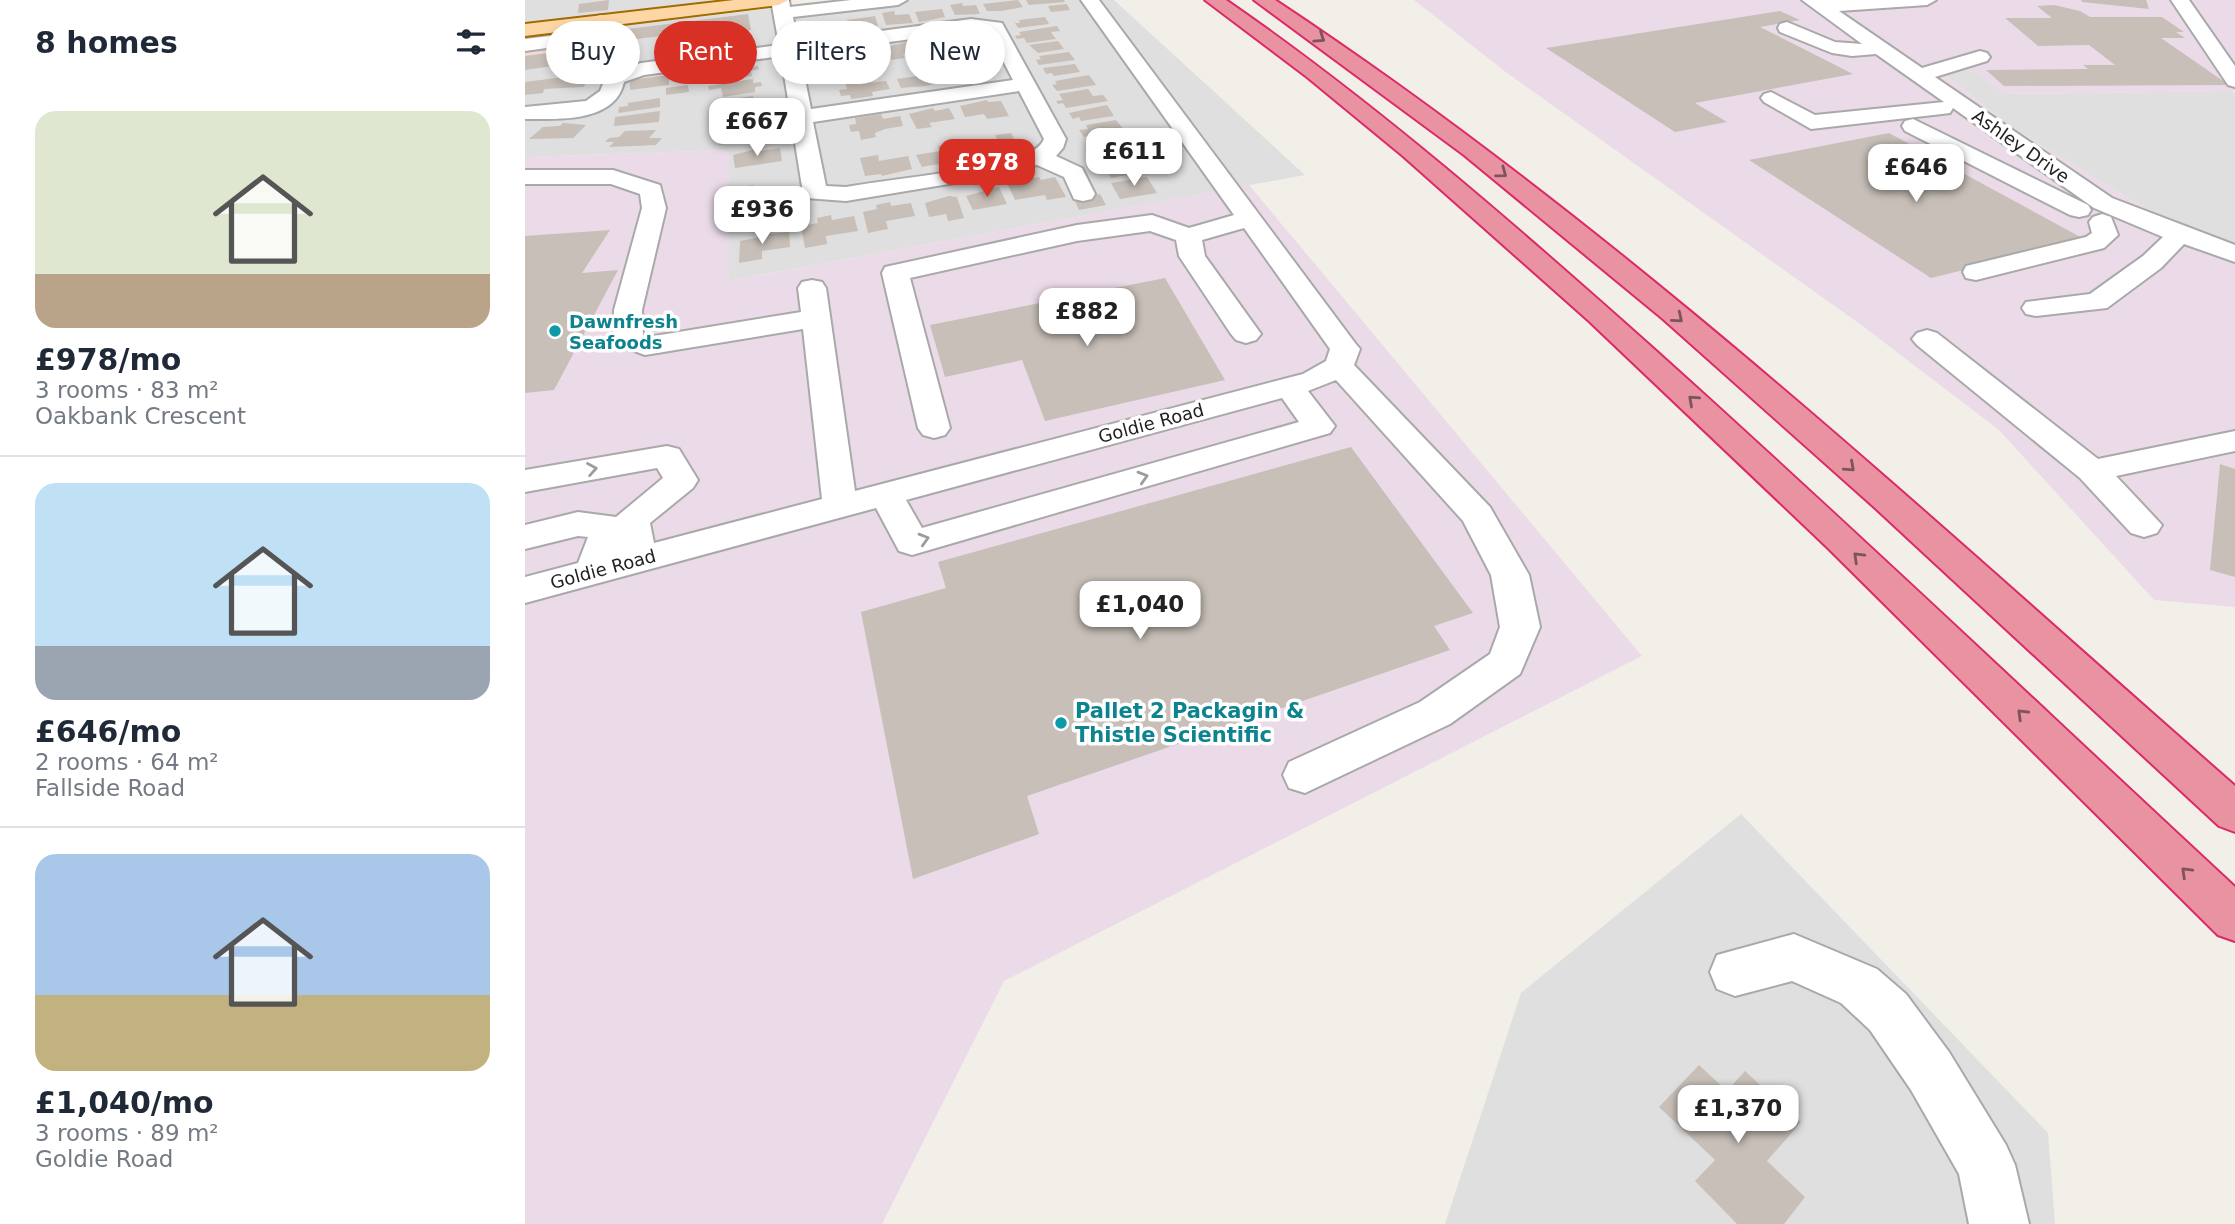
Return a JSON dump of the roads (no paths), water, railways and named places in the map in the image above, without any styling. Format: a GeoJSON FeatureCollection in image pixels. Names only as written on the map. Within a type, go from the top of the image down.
{"type":"FeatureCollection","features":[{"type":"Feature","properties":{"kind":"highway"},"geometry":{"type":"LineString","coordinates":[[1214,0],[1282,47],[1477,206],[1706,411],[2235,919]]}},
{"type":"Feature","properties":{"kind":"highway"},"geometry":{"type":"LineString","coordinates":[[1263,0],[1324,40],[1552,212],[1773,397],[2235,813]]}},
{"type":"Feature","properties":{"kind":"main road"},"geometry":{"type":"LineString","coordinates":[[601,21],[781,4]]}},
{"type":"Feature","properties":{"kind":"main road"},"geometry":{"type":"LineString","coordinates":[[525,30],[546,28]]}},
{"type":"Feature","properties":{"kind":"street"},"geometry":{"type":"LineString","coordinates":[[781,4],[898,0]]}},
{"type":"Feature","properties":{"kind":"street"},"geometry":{"type":"LineString","coordinates":[[1090,0],[1345,349],[1339,366],[1478,514],[1510,575],[1520,627],[1506,663],[1435,713],[1305,775]]}},
{"type":"Feature","properties":{"kind":"street","name":"Ashley Drive"},"geometry":{"type":"LineString","coordinates":[[1817,4],[1927,0]]}},
{"type":"Feature","properties":{"kind":"street"},"geometry":{"type":"LineString","coordinates":[[2180,0],[2235,81]]}},
{"type":"Feature","properties":{"kind":"street","name":"Ashley Drive"},"geometry":{"type":"LineString","coordinates":[[1817,4],[2103,203],[2179,235],[2235,254]]}},
{"type":"Feature","properties":{"kind":"street"},"geometry":{"type":"LineString","coordinates":[[795,84],[815,193],[846,194],[979,172],[1039,157],[1052,148],[1055,139],[995,27],[986,24],[891,37]]}},
{"type":"Feature","properties":{"kind":"street"},"geometry":{"type":"LineString","coordinates":[[1787,28],[1833,50],[1851,52],[1880,48]]}},
{"type":"Feature","properties":{"kind":"street"},"geometry":{"type":"LineString","coordinates":[[525,45],[546,42]]}},
{"type":"Feature","properties":{"kind":"street"},"geometry":{"type":"LineString","coordinates":[[525,113],[576,111],[601,103],[609,94],[614,78],[641,69],[771,52]]}},
{"type":"Feature","properties":{"kind":"street"},"geometry":{"type":"LineString","coordinates":[[1919,75],[1980,57]]}},
{"type":"Feature","properties":{"kind":"street"},"geometry":{"type":"LineString","coordinates":[[801,117],[1026,84]]}},
{"type":"Feature","properties":{"kind":"street"},"geometry":{"type":"LineString","coordinates":[[1771,98],[1811,122],[1965,107]]}},
{"type":"Feature","properties":{"kind":"street"},"geometry":{"type":"LineString","coordinates":[[1913,126],[2102,222],[2129,215]]}},
{"type":"Feature","properties":{"kind":"street"},"geometry":{"type":"LineString","coordinates":[[1039,157],[1074,173],[1083,194]]}},
{"type":"Feature","properties":{"kind":"street"},"geometry":{"type":"LineString","coordinates":[[2010,176],[2049,165]]}},
{"type":"Feature","properties":{"kind":"street"},"geometry":{"type":"LineString","coordinates":[[525,177],[613,177],[651,190],[654,208],[628,310],[628,339],[645,346],[814,303],[840,506]]}},
{"type":"Feature","properties":{"kind":"street"},"geometry":{"type":"LineString","coordinates":[[934,428],[895,273],[1077,233],[1152,223],[1188,236],[1251,218]]}},
{"type":"Feature","properties":{"kind":"street"},"geometry":{"type":"LineString","coordinates":[[1976,272],[2095,243],[2105,235],[2102,222]]}},
{"type":"Feature","properties":{"kind":"street"},"geometry":{"type":"LineString","coordinates":[[2036,308],[2097,302],[2152,262],[2179,235]]}},
{"type":"Feature","properties":{"kind":"street"},"geometry":{"type":"LineString","coordinates":[[1188,236],[1192,256],[1246,334]]}},
{"type":"Feature","properties":{"kind":"street"},"geometry":{"type":"LineString","coordinates":[[1927,339],[2092,471],[2144,525]]}},
{"type":"Feature","properties":{"kind":"street","name":"Goldie Road"},"geometry":{"type":"LineString","coordinates":[[525,590],[1289,387],[1314,380],[1339,366]]}},
{"type":"Feature","properties":{"kind":"street"},"geometry":{"type":"LineString","coordinates":[[886,494],[912,543],[1319,426],[1289,387]]}},
{"type":"Feature","properties":{"kind":"street"},"geometry":{"type":"LineString","coordinates":[[2092,471],[2235,441]]}},
{"type":"Feature","properties":{"kind":"street"},"geometry":{"type":"LineString","coordinates":[[525,481],[667,456],[681,480],[632,520],[639,560]]}},
{"type":"Feature","properties":{"kind":"street"},"geometry":{"type":"LineString","coordinates":[[525,537],[578,524],[610,527],[593,572]]}},
{"type":"Feature","properties":{"kind":"street"},"geometry":{"type":"LineString","coordinates":[[1735,972],[1794,957],[1859,986],[1888,1012],[1930,1071],[1986,1165],[1999,1224]]}},
{"type":"Feature","properties":{"kind":"place","name":"Dawnfresh Seafoods"},"geometry":{"type":"Point","coordinates":[555,331]}},
{"type":"Feature","properties":{"kind":"place","name":"Pallet 2 Packagin & Thistle Scientific"},"geometry":{"type":"Point","coordinates":[1061,723]}}]}
